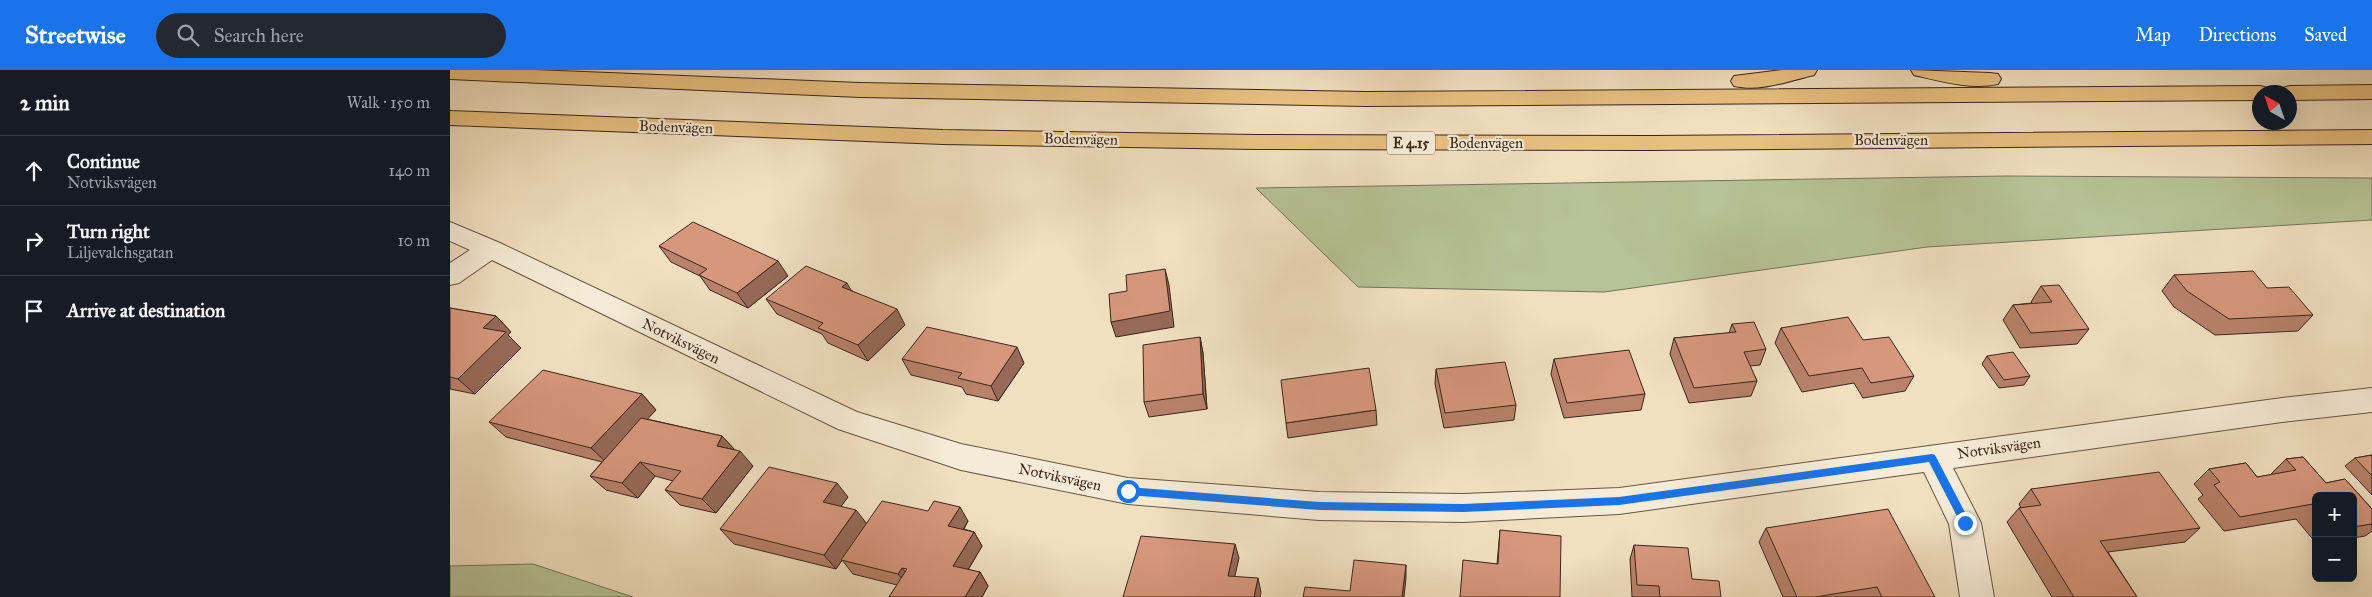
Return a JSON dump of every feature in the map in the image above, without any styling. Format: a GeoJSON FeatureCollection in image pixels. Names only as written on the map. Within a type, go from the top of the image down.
{"type":"FeatureCollection","features":[{"type":"Feature","properties":{"kind":"main road"},"geometry":{"type":"LineString","coordinates":[[1556,98],[1622,84],[1755,81],[1777,78],[1806,70]]}},
{"type":"Feature","properties":{"kind":"main road"},"geometry":{"type":"LineString","coordinates":[[1922,70],[1975,78],[2135,79],[2212,94]]}},
{"type":"Feature","properties":{"kind":"main road"},"geometry":{"type":"LineString","coordinates":[[450,73],[860,90],[1366,99],[2252,93]]}},
{"type":"Feature","properties":{"kind":"main road"},"geometry":{"type":"LineString","coordinates":[[2297,93],[2372,92]]}},
{"type":"Feature","properties":{"kind":"main road","name":"Bodenvägen"},"geometry":{"type":"LineString","coordinates":[[450,118],[943,137],[1257,142],[1650,143],[2372,137]]}},
{"type":"Feature","properties":{"kind":"street","name":"Notviksvägen"},"geometry":{"type":"LineString","coordinates":[[450,231],[491,248],[848,421],[961,457],[1128,491],[1319,506],[1463,508],[1619,501],[2372,400]]}},
{"type":"Feature","properties":{"kind":"street"},"geometry":{"type":"LineString","coordinates":[[450,276],[491,248]]}},
{"type":"Feature","properties":{"kind":"street"},"geometry":{"type":"LineString","coordinates":[[1932,458],[1965,523],[1977,597]]}},
{"type":"Feature","properties":{"kind":"green space"},"geometry":{"type":"Polygon","coordinates":[[[2005,176],[2372,178],[2372,220],[1927,247],[1604,292],[1358,287],[1256,188],[2005,176]]]}},
{"type":"Feature","properties":{"kind":"green space"},"geometry":{"type":"Polygon","coordinates":[[[533,564],[633,597],[450,597],[450,566],[533,564]]]}},
{"type":"Feature","properties":{"kind":"building"},"geometry":{"type":"Polygon","coordinates":[[[693,222],[778,261],[737,293],[699,275],[707,269],[659,246],[693,222]]]}},
{"type":"Feature","properties":{"kind":"building"},"geometry":{"type":"Polygon","coordinates":[[[806,266],[847,283],[842,287],[897,309],[858,345],[818,328],[823,323],[766,299],[806,266]]]}},
{"type":"Feature","properties":{"kind":"building"},"geometry":{"type":"Polygon","coordinates":[[[1165,269],[1170,311],[1111,322],[1109,294],[1127,291],[1126,275],[1165,269]]]}},
{"type":"Feature","properties":{"kind":"building"},"geometry":{"type":"Polygon","coordinates":[[[2253,271],[2267,288],[2289,287],[2313,315],[2229,319],[2187,291],[2174,275],[2253,271]]]}},
{"type":"Feature","properties":{"kind":"building"},"geometry":{"type":"Polygon","coordinates":[[[2059,285],[2089,329],[2031,333],[2013,305],[2052,302],[2041,286],[2059,285]]]}},
{"type":"Feature","properties":{"kind":"building"},"geometry":{"type":"Polygon","coordinates":[[[450,308],[496,316],[483,328],[506,332],[458,379],[450,377],[450,308]]]}},
{"type":"Feature","properties":{"kind":"building"},"geometry":{"type":"Polygon","coordinates":[[[1848,317],[1863,340],[1889,337],[1914,376],[1871,383],[1862,368],[1809,376],[1781,328],[1848,317]]]}},
{"type":"Feature","properties":{"kind":"building"},"geometry":{"type":"Polygon","coordinates":[[[1754,322],[1766,349],[1744,352],[1757,381],[1694,388],[1674,338],[1736,332],[1732,324],[1754,322]]]}},
{"type":"Feature","properties":{"kind":"building"},"geometry":{"type":"Polygon","coordinates":[[[927,327],[1017,347],[991,386],[958,378],[962,373],[902,359],[927,327]]]}},
{"type":"Feature","properties":{"kind":"building"},"geometry":{"type":"Polygon","coordinates":[[[1200,337],[1203,394],[1144,402],[1143,345],[1200,337]]]}},
{"type":"Feature","properties":{"kind":"building"},"geometry":{"type":"Polygon","coordinates":[[[1629,350],[1645,394],[1567,403],[1554,359],[1629,350]]]}},
{"type":"Feature","properties":{"kind":"building"},"geometry":{"type":"Polygon","coordinates":[[[2013,352],[2030,376],[2004,380],[1987,356],[2013,352]]]}},
{"type":"Feature","properties":{"kind":"building"},"geometry":{"type":"Polygon","coordinates":[[[1505,362],[1516,405],[1445,413],[1436,369],[1505,362]]]}},
{"type":"Feature","properties":{"kind":"building"},"geometry":{"type":"Polygon","coordinates":[[[1369,368],[1376,410],[1286,423],[1281,380],[1369,368]]]}},
{"type":"Feature","properties":{"kind":"building"},"geometry":{"type":"Polygon","coordinates":[[[543,370],[642,394],[591,448],[489,422],[543,370]]]}},
{"type":"Feature","properties":{"kind":"building"},"geometry":{"type":"Polygon","coordinates":[[[641,418],[722,436],[717,446],[740,451],[702,499],[665,490],[681,471],[640,462],[622,483],[590,476],[641,418]]]}},
{"type":"Feature","properties":{"kind":"building"},"geometry":{"type":"Polygon","coordinates":[[[2372,455],[2372,476],[2355,458],[2372,455]]]}},
{"type":"Feature","properties":{"kind":"building"},"geometry":{"type":"Polygon","coordinates":[[[2303,457],[2326,483],[2345,479],[2357,492],[2312,492],[2312,504],[2240,517],[2214,485],[2220,482],[2209,469],[2246,463],[2257,477],[2296,470],[2286,459],[2303,457]]]}},
{"type":"Feature","properties":{"kind":"building"},"geometry":{"type":"Polygon","coordinates":[[[769,467],[837,483],[823,502],[856,510],[824,555],[720,529],[769,467]]]}},
{"type":"Feature","properties":{"kind":"building"},"geometry":{"type":"Polygon","coordinates":[[[2159,472],[2200,528],[2100,541],[2137,597],[2074,597],[2019,508],[2041,505],[2031,489],[2159,472]]]}},
{"type":"Feature","properties":{"kind":"building"},"geometry":{"type":"Polygon","coordinates":[[[2357,492],[2372,509],[2372,524],[2357,526],[2357,492]]]}},
{"type":"Feature","properties":{"kind":"building"},"geometry":{"type":"Polygon","coordinates":[[[882,501],[928,511],[934,501],[960,507],[948,526],[974,532],[953,566],[980,572],[965,597],[889,597],[907,569],[902,568],[898,574],[841,560],[882,501]]]}},
{"type":"Feature","properties":{"kind":"building"},"geometry":{"type":"Polygon","coordinates":[[[1888,509],[1935,597],[1882,597],[1877,587],[1815,597],[1797,597],[1766,528],[1888,509]]]}},
{"type":"Feature","properties":{"kind":"building"},"geometry":{"type":"Polygon","coordinates":[[[1500,530],[1561,536],[1560,597],[1460,597],[1463,560],[1498,564],[1500,530]]]}},
{"type":"Feature","properties":{"kind":"building"},"geometry":{"type":"Polygon","coordinates":[[[1141,536],[1235,544],[1228,576],[1258,578],[1254,597],[1123,597],[1141,536]]]}},
{"type":"Feature","properties":{"kind":"building"},"geometry":{"type":"Polygon","coordinates":[[[1634,545],[1688,548],[1692,579],[1719,581],[1721,597],[1660,597],[1659,586],[1637,585],[1634,545]]]}},
{"type":"Feature","properties":{"kind":"building"},"geometry":{"type":"Polygon","coordinates":[[[1354,560],[1406,565],[1402,597],[1303,597],[1305,587],[1350,591],[1354,560]]]}},
{"type":"Feature","properties":{"kind":"route"},"geometry":{"type":"LineString","coordinates":[[1128,491],[1319,506],[1463,508],[1619,501],[1932,458],[1965,523]]}}]}
